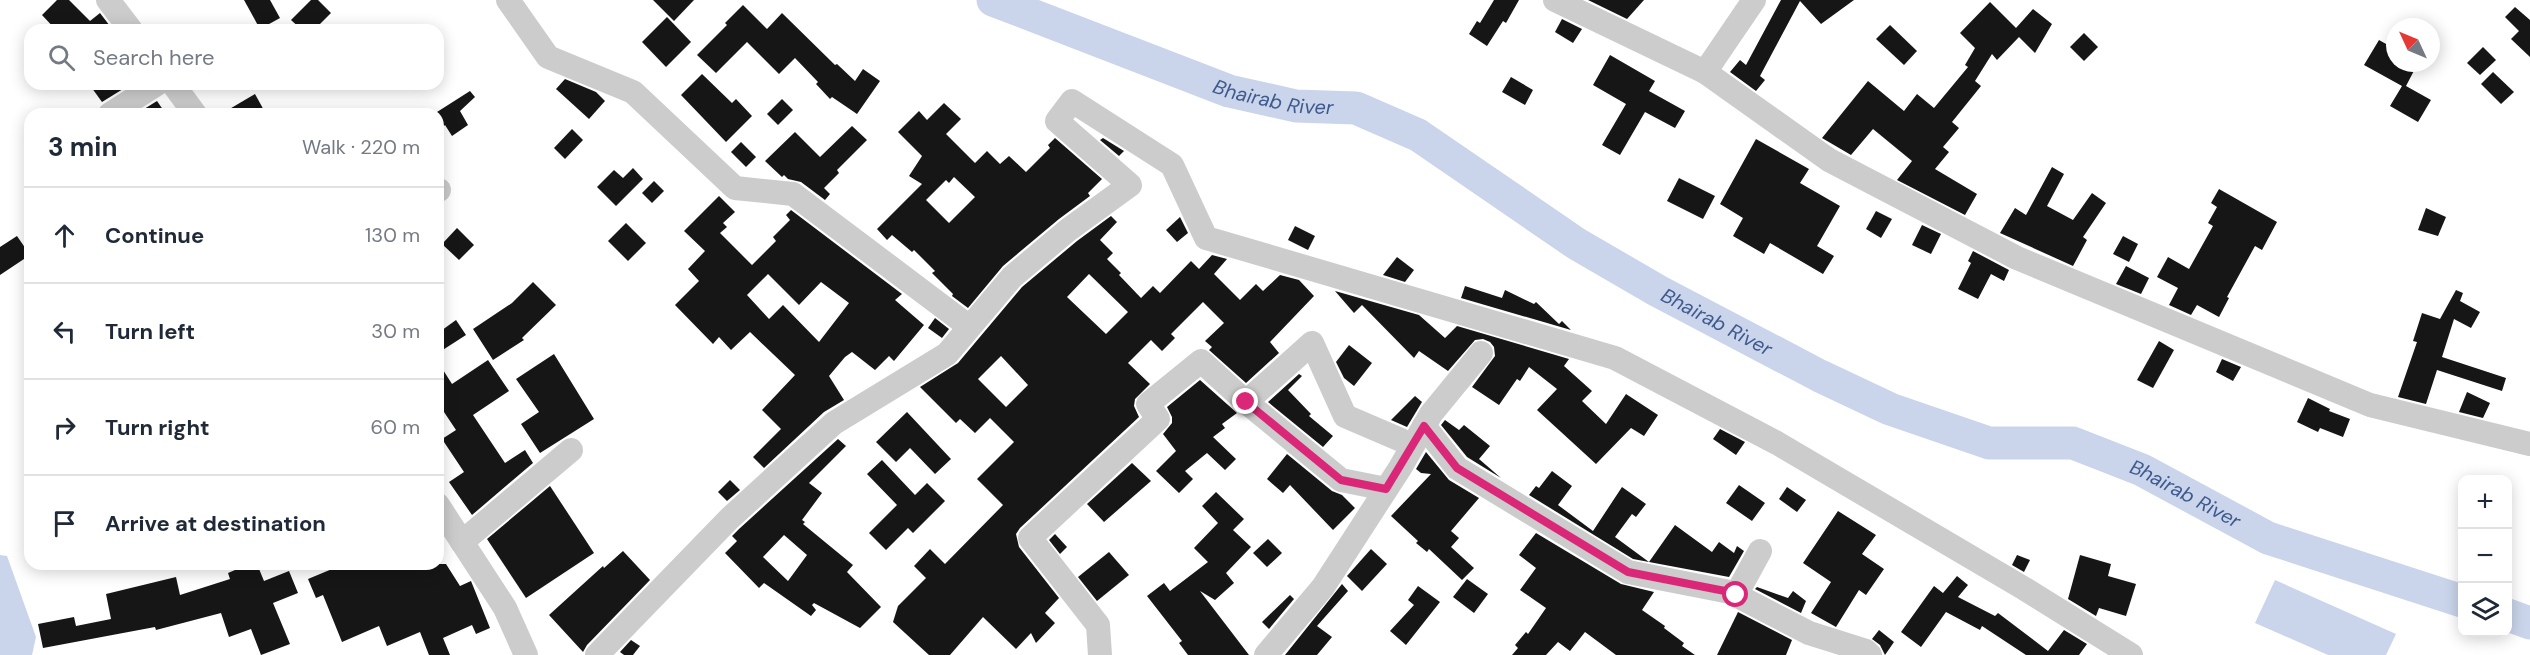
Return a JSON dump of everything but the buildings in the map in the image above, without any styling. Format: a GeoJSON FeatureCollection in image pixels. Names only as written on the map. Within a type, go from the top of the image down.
{"type":"FeatureCollection","features":[{"type":"Feature","properties":{"kind":"street"},"geometry":{"type":"LineString","coordinates":[[108,0],[126,24]]}},
{"type":"Feature","properties":{"kind":"street"},"geometry":{"type":"LineString","coordinates":[[508,0],[548,57],[633,92],[735,188],[794,194],[963,322]]}},
{"type":"Feature","properties":{"kind":"street"},"geometry":{"type":"LineString","coordinates":[[1555,0],[1705,72],[1829,160],[2017,258],[2370,405],[2530,444]]}},
{"type":"Feature","properties":{"kind":"street"},"geometry":{"type":"LineString","coordinates":[[1705,72],[1754,0]]}},
{"type":"Feature","properties":{"kind":"street"},"geometry":{"type":"LineString","coordinates":[[119,108],[148,90]]}},
{"type":"Feature","properties":{"kind":"street"},"geometry":{"type":"LineString","coordinates":[[177,90],[191,108]]}},
{"type":"Feature","properties":{"kind":"street"},"geometry":{"type":"LineString","coordinates":[[597,655],[729,519],[834,423],[947,354],[1011,277],[1068,230],[1130,185],[1057,121],[1072,101],[1172,165],[1206,238],[1615,358],[1777,443],[2025,589],[2131,655]]}},
{"type":"Feature","properties":{"kind":"street"},"geometry":{"type":"LineString","coordinates":[[1246,402],[1312,343],[1345,416],[1401,440]]}},
{"type":"Feature","properties":{"kind":"street"},"geometry":{"type":"LineString","coordinates":[[1266,655],[1323,587],[1424,426],[1481,353]]}},
{"type":"Feature","properties":{"kind":"street"},"geometry":{"type":"LineString","coordinates":[[1101,655],[1098,625],[1030,538],[1158,418],[1148,404],[1201,361],[1246,402],[1341,480],[1386,489]]}},
{"type":"Feature","properties":{"kind":"street"},"geometry":{"type":"LineString","coordinates":[[1424,426],[1457,468],[1628,572],[1730,592],[1809,633],[1866,651],[1870,655]]}},
{"type":"Feature","properties":{"kind":"street"},"geometry":{"type":"LineString","coordinates":[[462,542],[572,450]]}},
{"type":"Feature","properties":{"kind":"street"},"geometry":{"type":"LineString","coordinates":[[444,514],[505,608],[525,655]]}},
{"type":"Feature","properties":{"kind":"street"},"geometry":{"type":"LineString","coordinates":[[1736,595],[1760,551]]}},
{"type":"Feature","properties":{"kind":"water"},"geometry":{"type":"Polygon","coordinates":[[[0,555],[7,556],[36,637],[32,655],[0,655],[0,555]]]}},
{"type":"Feature","properties":{"kind":"water"},"geometry":{"type":"Polygon","coordinates":[[[2275,580],[2396,634],[2386,655],[2328,655],[2255,623],[2275,580]]]}},
{"type":"Feature","properties":{"kind":"waterway","name":"Bhairab River"},"geometry":{"type":"LineString","coordinates":[[993,0],[1229,91],[1296,106],[1356,108],[1418,135],[1577,244],[1658,291],[1820,376],[1890,409],[1989,443],[2073,443],[2142,470],[2268,538],[2458,600]]}},
{"type":"Feature","properties":{"kind":"waterway","name":"Bhairab River"},"geometry":{"type":"LineString","coordinates":[[2512,616],[2530,623]]}},
{"type":"Feature","properties":{"kind":"route"},"geometry":{"type":"LineString","coordinates":[[1246,402],[1341,480],[1386,489],[1424,426],[1457,468],[1628,572],[1736,595]]}}]}
